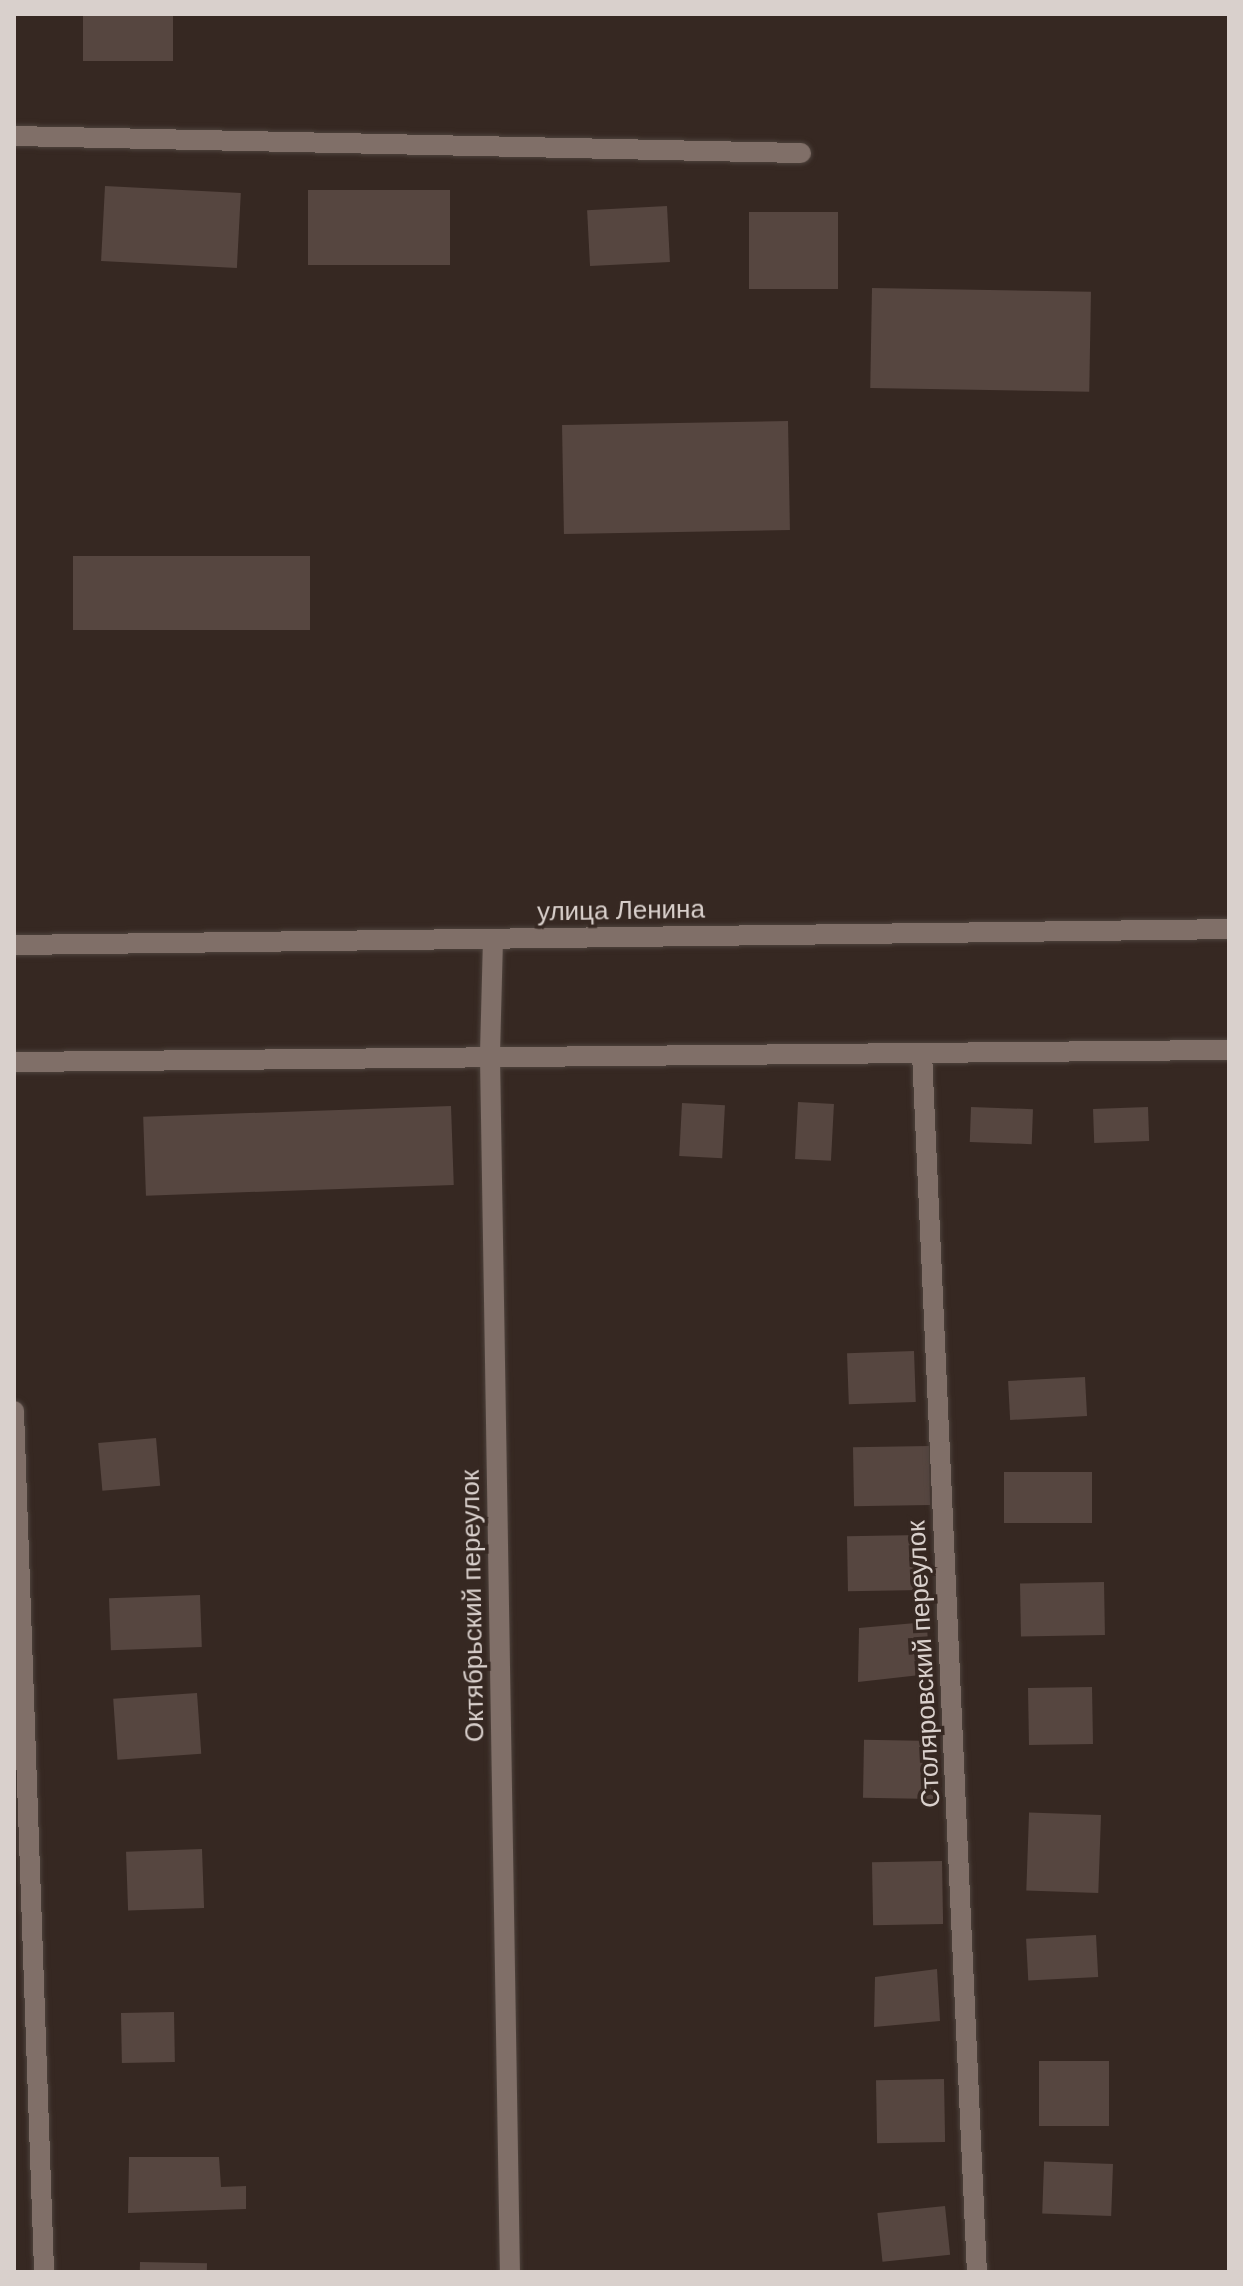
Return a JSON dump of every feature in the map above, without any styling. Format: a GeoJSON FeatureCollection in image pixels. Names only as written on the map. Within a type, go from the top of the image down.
{"type":"FeatureCollection","features":[{"type":"Feature","properties":{"kind":"street"},"geometry":{"type":"LineString","coordinates":[[14,136],[801,153]]}},
{"type":"Feature","properties":{"kind":"street","name":"улица Ленина"},"geometry":{"type":"LineString","coordinates":[[14,945],[1229,929]]}},
{"type":"Feature","properties":{"kind":"street","name":"Октябрьский переулок"},"geometry":{"type":"LineString","coordinates":[[493,939],[490,1057],[510,2272]]}},
{"type":"Feature","properties":{"kind":"street"},"geometry":{"type":"LineString","coordinates":[[14,1062],[1229,1050]]}},
{"type":"Feature","properties":{"kind":"street","name":"Столяровский переулок"},"geometry":{"type":"LineString","coordinates":[[922,1053],[977,2272]]}},
{"type":"Feature","properties":{"kind":"street"},"geometry":{"type":"LineString","coordinates":[[14,1411],[44,2272]]}},
{"type":"Feature","properties":{"kind":"building"},"geometry":{"type":"Polygon","coordinates":[[[83,14],[173,14],[173,61],[83,61],[83,14]]]}},
{"type":"Feature","properties":{"kind":"building"},"geometry":{"type":"Polygon","coordinates":[[[105,186],[241,193],[237,268],[101,261],[105,186]]]}},
{"type":"Feature","properties":{"kind":"building"},"geometry":{"type":"Polygon","coordinates":[[[308,190],[450,190],[450,265],[308,265],[308,190]]]}},
{"type":"Feature","properties":{"kind":"building"},"geometry":{"type":"Polygon","coordinates":[[[667,206],[670,262],[590,266],[587,210],[667,206]]]}},
{"type":"Feature","properties":{"kind":"building"},"geometry":{"type":"Polygon","coordinates":[[[749,212],[838,212],[838,289],[749,289],[749,212]]]}},
{"type":"Feature","properties":{"kind":"building"},"geometry":{"type":"Polygon","coordinates":[[[872,288],[1091,292],[1089,392],[870,388],[872,288]]]}},
{"type":"Feature","properties":{"kind":"building"},"geometry":{"type":"Polygon","coordinates":[[[788,421],[790,530],[564,534],[562,425],[788,421]]]}},
{"type":"Feature","properties":{"kind":"building"},"geometry":{"type":"Polygon","coordinates":[[[73,556],[310,556],[310,630],[73,630],[73,556]]]}},
{"type":"Feature","properties":{"kind":"building"},"geometry":{"type":"Polygon","coordinates":[[[798,1102],[834,1104],[831,1161],[795,1159],[798,1102]]]}},
{"type":"Feature","properties":{"kind":"building"},"geometry":{"type":"Polygon","coordinates":[[[682,1103],[725,1105],[722,1158],[679,1156],[682,1103]]]}},
{"type":"Feature","properties":{"kind":"building"},"geometry":{"type":"Polygon","coordinates":[[[451,1106],[454,1185],[146,1196],[143,1117],[451,1106]]]}},
{"type":"Feature","properties":{"kind":"building"},"geometry":{"type":"Polygon","coordinates":[[[971,1107],[1033,1109],[1032,1144],[970,1142],[971,1107]]]}},
{"type":"Feature","properties":{"kind":"building"},"geometry":{"type":"Polygon","coordinates":[[[1148,1107],[1149,1141],[1094,1143],[1093,1109],[1148,1107]]]}},
{"type":"Feature","properties":{"kind":"building"},"geometry":{"type":"Polygon","coordinates":[[[914,1351],[916,1402],[849,1404],[847,1353],[914,1351]]]}},
{"type":"Feature","properties":{"kind":"building"},"geometry":{"type":"Polygon","coordinates":[[[1085,1377],[1087,1416],[1010,1420],[1008,1381],[1085,1377]]]}},
{"type":"Feature","properties":{"kind":"building"},"geometry":{"type":"Polygon","coordinates":[[[156,1438],[160,1486],[102,1491],[98,1443],[156,1438]]]}},
{"type":"Feature","properties":{"kind":"building"},"geometry":{"type":"Polygon","coordinates":[[[929,1446],[930,1505],[854,1506],[853,1447],[929,1446]]]}},
{"type":"Feature","properties":{"kind":"building"},"geometry":{"type":"Polygon","coordinates":[[[1004,1472],[1092,1472],[1092,1523],[1004,1523],[1004,1472]]]}},
{"type":"Feature","properties":{"kind":"building"},"geometry":{"type":"Polygon","coordinates":[[[921,1535],[922,1590],[848,1591],[847,1536],[921,1535]]]}},
{"type":"Feature","properties":{"kind":"building"},"geometry":{"type":"Polygon","coordinates":[[[1104,1582],[1105,1635],[1021,1636],[1020,1583],[1104,1582]]]}},
{"type":"Feature","properties":{"kind":"building"},"geometry":{"type":"Polygon","coordinates":[[[200,1595],[202,1647],[111,1650],[109,1598],[200,1595]]]}},
{"type":"Feature","properties":{"kind":"building"},"geometry":{"type":"Polygon","coordinates":[[[927,1622],[929,1674],[858,1682],[859,1628],[927,1622]]]}},
{"type":"Feature","properties":{"kind":"building"},"geometry":{"type":"Polygon","coordinates":[[[1092,1687],[1093,1744],[1029,1745],[1028,1688],[1092,1687]]]}},
{"type":"Feature","properties":{"kind":"building"},"geometry":{"type":"Polygon","coordinates":[[[197,1693],[201,1754],[117,1760],[113,1699],[197,1693]]]}},
{"type":"Feature","properties":{"kind":"building"},"geometry":{"type":"Polygon","coordinates":[[[864,1740],[934,1741],[933,1799],[863,1798],[864,1740]]]}},
{"type":"Feature","properties":{"kind":"building"},"geometry":{"type":"Polygon","coordinates":[[[1029,1812],[1101,1815],[1098,1893],[1026,1890],[1029,1812]]]}},
{"type":"Feature","properties":{"kind":"building"},"geometry":{"type":"Polygon","coordinates":[[[202,1849],[204,1908],[128,1911],[126,1852],[202,1849]]]}},
{"type":"Feature","properties":{"kind":"building"},"geometry":{"type":"Polygon","coordinates":[[[942,1861],[943,1924],[873,1925],[872,1862],[942,1861]]]}},
{"type":"Feature","properties":{"kind":"building"},"geometry":{"type":"Polygon","coordinates":[[[1096,1935],[1098,1977],[1028,1981],[1026,1939],[1096,1935]]]}},
{"type":"Feature","properties":{"kind":"building"},"geometry":{"type":"Polygon","coordinates":[[[937,1969],[940,2021],[874,2027],[875,1977],[937,1969]]]}},
{"type":"Feature","properties":{"kind":"building"},"geometry":{"type":"Polygon","coordinates":[[[174,2012],[175,2062],[122,2063],[121,2013],[174,2012]]]}},
{"type":"Feature","properties":{"kind":"building"},"geometry":{"type":"Polygon","coordinates":[[[1039,2061],[1109,2061],[1109,2126],[1039,2126],[1039,2061]]]}},
{"type":"Feature","properties":{"kind":"building"},"geometry":{"type":"Polygon","coordinates":[[[944,2079],[945,2142],[877,2143],[876,2080],[944,2079]]]}},
{"type":"Feature","properties":{"kind":"building"},"geometry":{"type":"Polygon","coordinates":[[[129,2157],[219,2157],[221,2187],[246,2186],[246,2209],[128,2213],[129,2157]]]}},
{"type":"Feature","properties":{"kind":"building"},"geometry":{"type":"Polygon","coordinates":[[[1044,2162],[1113,2164],[1111,2216],[1042,2214],[1044,2162]]]}},
{"type":"Feature","properties":{"kind":"building"},"geometry":{"type":"Polygon","coordinates":[[[945,2206],[950,2255],[882,2262],[877,2213],[945,2206]]]}},
{"type":"Feature","properties":{"kind":"building"},"geometry":{"type":"Polygon","coordinates":[[[140,2262],[207,2263],[207,2272],[140,2272],[140,2262]]]}}]}
